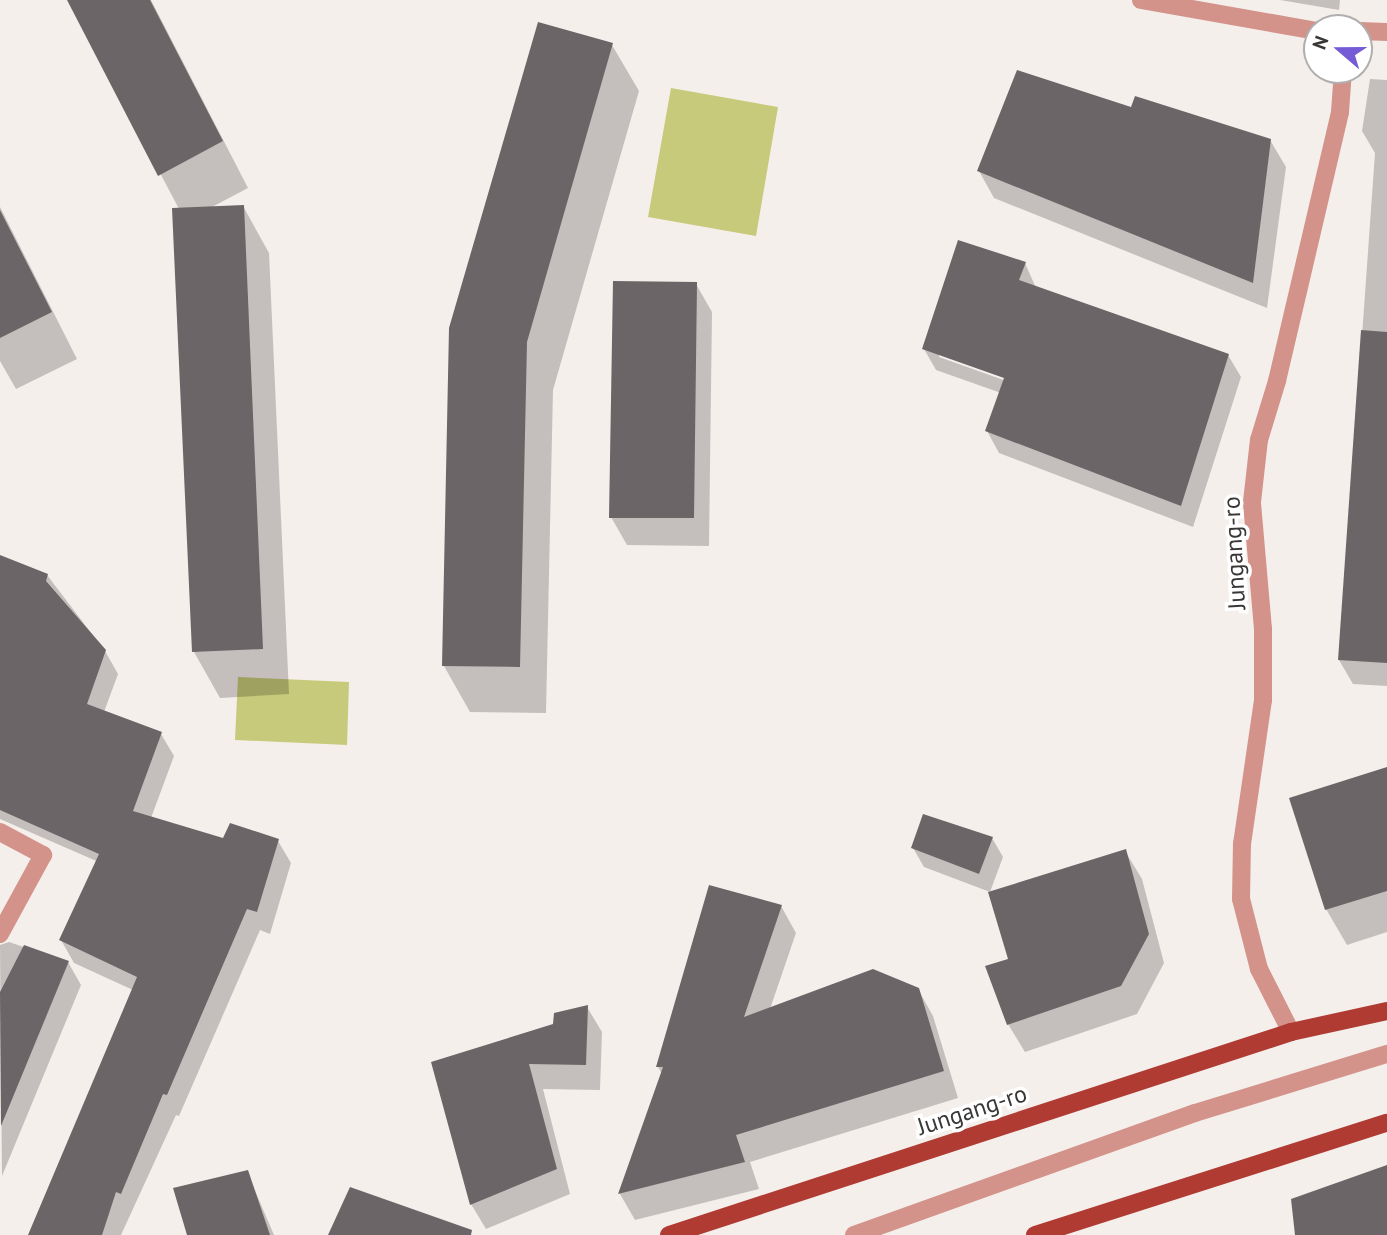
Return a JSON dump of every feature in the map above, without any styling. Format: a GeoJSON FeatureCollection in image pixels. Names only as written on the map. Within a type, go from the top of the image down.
{"type":"FeatureCollection","features":[{"type":"Feature","properties":{"kind":"main road","name":"Jungang-ro"},"geometry":{"type":"LineString","coordinates":[[669,1235],[1291,1032],[1387,1011]]}},
{"type":"Feature","properties":{"kind":"main road"},"geometry":{"type":"LineString","coordinates":[[1035,1235],[1387,1124]]}},
{"type":"Feature","properties":{"kind":"street"},"geometry":{"type":"LineString","coordinates":[[1141,0],[1303,29]]}},
{"type":"Feature","properties":{"kind":"street","name":"Jungang-ro"},"geometry":{"type":"LineString","coordinates":[[1291,1032],[1259,969],[1241,899],[1242,844],[1263,700],[1263,629],[1252,502],[1259,440],[1278,381],[1340,112],[1342,84]]}},
{"type":"Feature","properties":{"kind":"street"},"geometry":{"type":"LineString","coordinates":[[0,832],[43,855],[0,934]]}},
{"type":"Feature","properties":{"kind":"street"},"geometry":{"type":"LineString","coordinates":[[854,1235],[1195,1113],[1387,1054]]}},
{"type":"Feature","properties":{"kind":"green space"},"geometry":{"type":"Polygon","coordinates":[[[671,88],[778,107],[756,236],[648,217],[671,88]]]}},
{"type":"Feature","properties":{"kind":"green space"},"geometry":{"type":"Polygon","coordinates":[[[238,677],[349,682],[347,745],[235,740],[238,677]]]}},
{"type":"Feature","properties":{"kind":"building"},"geometry":{"type":"Polygon","coordinates":[[[67,0],[150,0],[223,141],[158,176],[67,0]]]}},
{"type":"Feature","properties":{"kind":"building"},"geometry":{"type":"Polygon","coordinates":[[[538,22],[613,43],[527,342],[520,667],[442,666],[449,328],[538,22]]]}},
{"type":"Feature","properties":{"kind":"building"},"geometry":{"type":"Polygon","coordinates":[[[1017,70],[1131,107],[1135,96],[1271,139],[1253,283],[977,171],[1017,70]]]}},
{"type":"Feature","properties":{"kind":"building"},"geometry":{"type":"Polygon","coordinates":[[[244,205],[263,649],[192,652],[172,208],[244,205]]]}},
{"type":"Feature","properties":{"kind":"building"},"geometry":{"type":"Polygon","coordinates":[[[0,210],[52,312],[0,338],[0,210]]]}},
{"type":"Feature","properties":{"kind":"building"},"geometry":{"type":"Polygon","coordinates":[[[958,240],[1026,262],[1019,280],[1229,354],[1181,506],[985,431],[1004,378],[922,349],[958,240]]]}},
{"type":"Feature","properties":{"kind":"building"},"geometry":{"type":"Polygon","coordinates":[[[613,281],[697,282],[694,518],[609,518],[613,281]]]}},
{"type":"Feature","properties":{"kind":"building"},"geometry":{"type":"Polygon","coordinates":[[[1361,330],[1387,332],[1387,663],[1338,660],[1361,330]]]}},
{"type":"Feature","properties":{"kind":"building"},"geometry":{"type":"Polygon","coordinates":[[[0,555],[48,574],[46,581],[106,650],[87,704],[162,732],[133,811],[223,838],[230,823],[279,839],[257,912],[247,909],[167,1095],[163,1094],[121,1194],[116,1192],[102,1235],[28,1235],[137,977],[59,940],[99,854],[0,810],[0,555]]]}},
{"type":"Feature","properties":{"kind":"building"},"geometry":{"type":"Polygon","coordinates":[[[1387,767],[1387,891],[1325,910],[1289,798],[1387,767]]]}},
{"type":"Feature","properties":{"kind":"building"},"geometry":{"type":"Polygon","coordinates":[[[923,814],[993,837],[979,874],[911,848],[923,814]]]}},
{"type":"Feature","properties":{"kind":"building"},"geometry":{"type":"Polygon","coordinates":[[[1126,849],[1149,934],[1121,986],[1007,1025],[985,966],[1008,959],[988,892],[1126,849]]]}},
{"type":"Feature","properties":{"kind":"building"},"geometry":{"type":"Polygon","coordinates":[[[709,885],[782,905],[744,1017],[873,969],[919,988],[944,1071],[736,1135],[745,1162],[618,1194],[663,1067],[656,1067],[709,885]]]}},
{"type":"Feature","properties":{"kind":"building"},"geometry":{"type":"Polygon","coordinates":[[[24,945],[69,961],[1,1126],[0,992],[24,945]]]}},
{"type":"Feature","properties":{"kind":"building"},"geometry":{"type":"Polygon","coordinates":[[[588,1005],[586,1065],[529,1064],[557,1169],[470,1205],[431,1062],[553,1024],[554,1013],[588,1005]]]}},
{"type":"Feature","properties":{"kind":"building"},"geometry":{"type":"Polygon","coordinates":[[[1387,1165],[1387,1235],[1295,1235],[1291,1199],[1387,1165]]]}},
{"type":"Feature","properties":{"kind":"building"},"geometry":{"type":"Polygon","coordinates":[[[248,1170],[270,1235],[187,1235],[173,1188],[248,1170]]]}},
{"type":"Feature","properties":{"kind":"building"},"geometry":{"type":"Polygon","coordinates":[[[350,1187],[472,1230],[471,1235],[328,1235],[350,1187]]]}}]}
